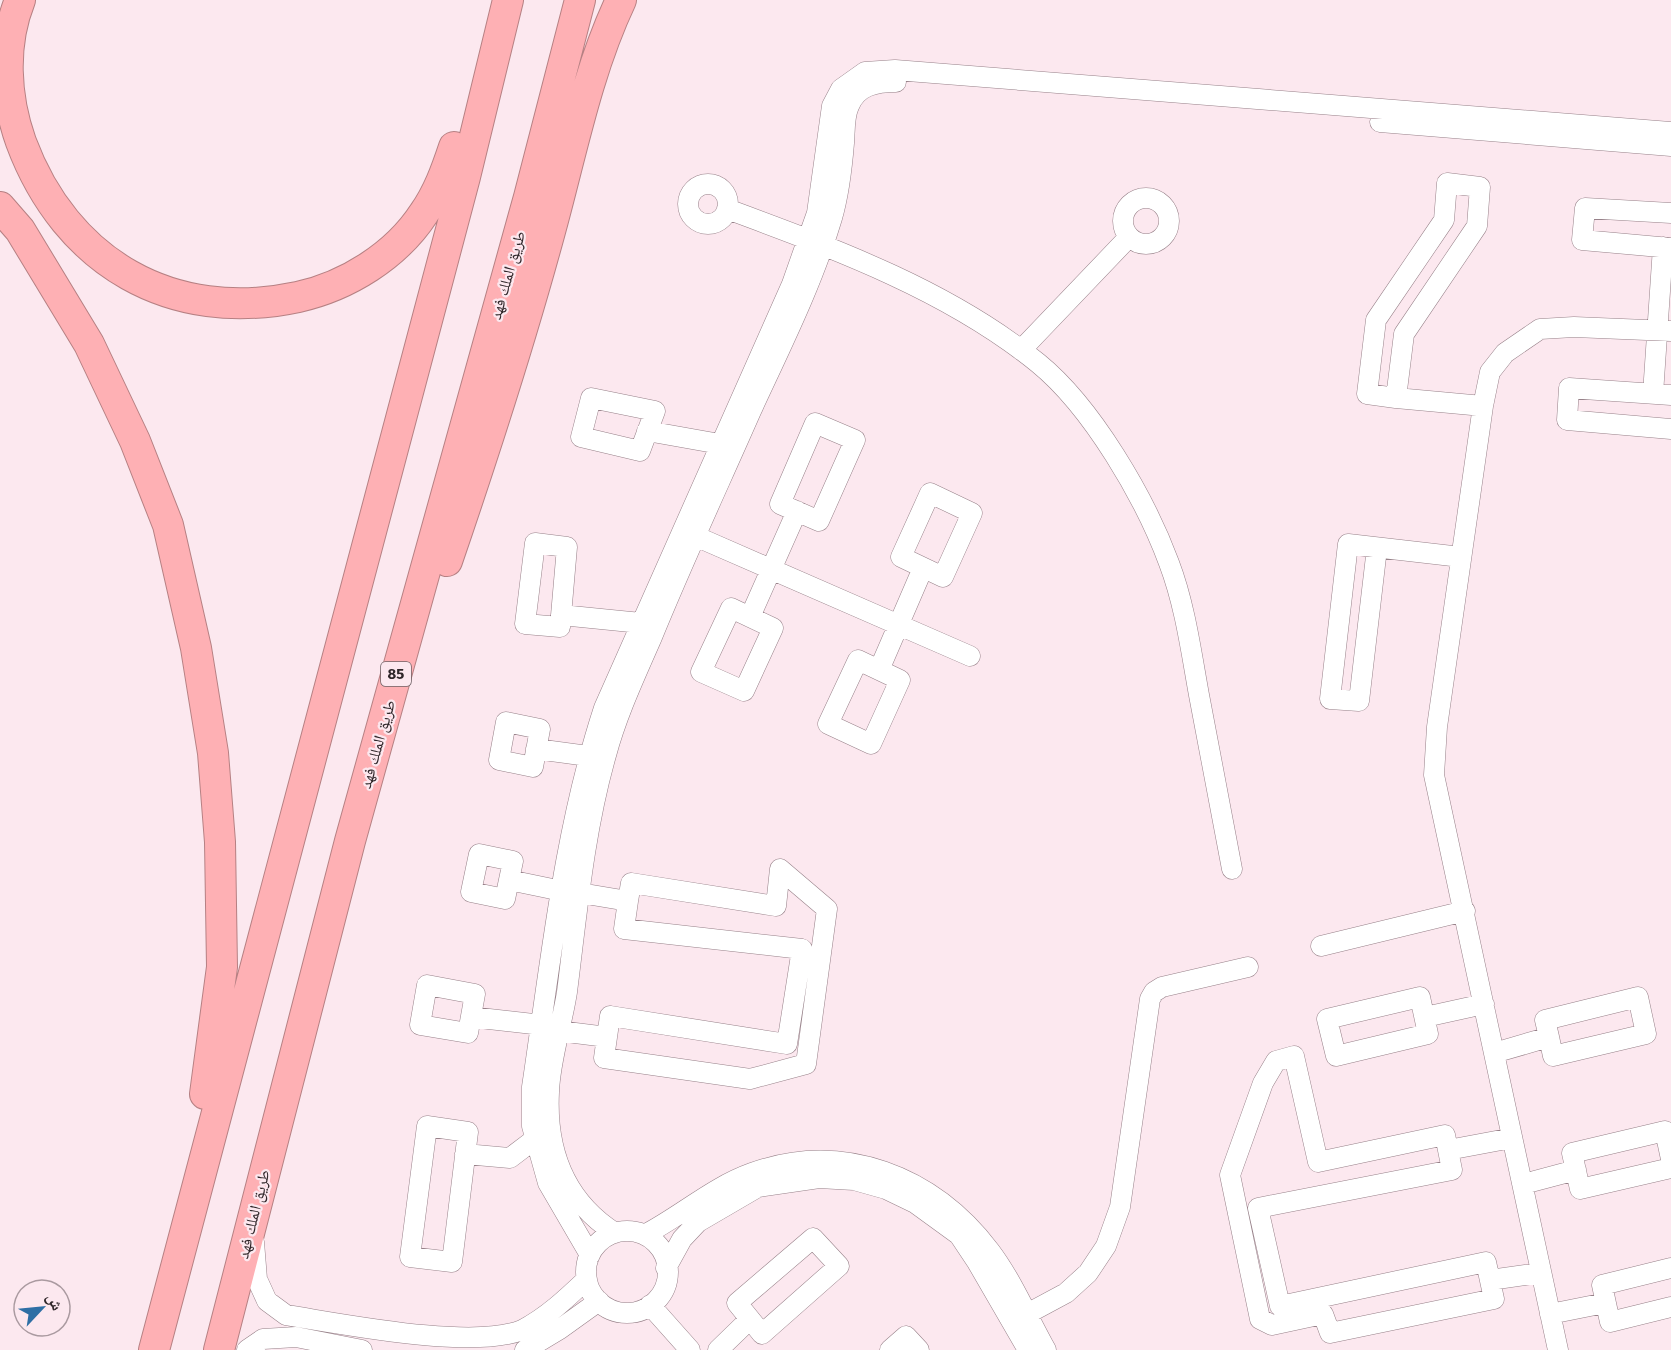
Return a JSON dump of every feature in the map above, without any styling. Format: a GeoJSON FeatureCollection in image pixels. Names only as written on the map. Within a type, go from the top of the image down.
{"type":"FeatureCollection","features":[{"type":"Feature","properties":{"kind":"highway"},"geometry":{"type":"LineString","coordinates":[[20,0],[11,21],[7,67],[14,122],[32,170],[54,208],[79,237],[118,270],[157,289],[195,301],[231,305],[268,303],[315,293],[357,277],[391,249],[423,216],[441,185],[506,0]]}},
{"type":"Feature","properties":{"kind":"highway"},"geometry":{"type":"LineString","coordinates":[[154,1350],[465,177],[506,0]]}},
{"type":"Feature","properties":{"kind":"highway","name":"طريق الملك فهد"},"geometry":{"type":"LineString","coordinates":[[219,1350],[350,841],[529,197],[580,0]]}},
{"type":"Feature","properties":{"kind":"highway"},"geometry":{"type":"LineString","coordinates":[[350,841],[489,438],[538,276],[603,38],[621,0]]}},
{"type":"Feature","properties":{"kind":"highway"},"geometry":{"type":"LineString","coordinates":[[0,207],[20,230],[88,345],[135,441],[168,525],[196,648],[213,753],[220,842],[222,967],[208,1076],[166,1306]]}},
{"type":"Feature","properties":{"kind":"street"},"geometry":{"type":"LineString","coordinates":[[571,892],[587,840],[606,755],[625,700],[695,536],[798,307],[815,242],[832,106],[841,89],[864,72],[895,70],[1671,132]]}},
{"type":"Feature","properties":{"kind":"street"},"geometry":{"type":"LineString","coordinates":[[615,1233],[594,1219],[576,1199],[560,1165],[549,1129],[550,1028],[571,892],[588,756],[604,708],[792,284],[832,217],[840,178],[848,106],[865,87],[880,82],[1671,146]]}},
{"type":"Feature","properties":{"kind":"street"},"geometry":{"type":"LineString","coordinates":[[1396,398],[1404,334],[1477,226],[1480,187],[1448,183],[1444,220],[1376,320],[1367,394],[1396,398],[1483,406]]}},
{"type":"Feature","properties":{"kind":"street"},"geometry":{"type":"LineString","coordinates":[[1671,213],[1585,208],[1582,240],[1667,247],[1662,394],[1569,388],[1567,420],[1671,429]]}},
{"type":"Feature","properties":{"kind":"street"},"geometry":{"type":"LineString","coordinates":[[727,209],[815,242],[928,292],[992,329],[1021,350],[1040,365],[1084,412],[1143,505],[1169,563],[1185,615],[1232,869]]}},
{"type":"Feature","properties":{"kind":"street"},"geometry":{"type":"LineString","coordinates":[[1021,350],[1129,237]]}},
{"type":"Feature","properties":{"kind":"street"},"geometry":{"type":"LineString","coordinates":[[1558,1350],[1434,776],[1437,727],[1483,406],[1490,372],[1505,353],[1540,329],[1574,327],[1664,331]]}},
{"type":"Feature","properties":{"kind":"street"},"geometry":{"type":"LineString","coordinates":[[815,423],[855,440],[819,521],[797,511],[780,504],[815,423]]}},
{"type":"Feature","properties":{"kind":"street"},"geometry":{"type":"LineString","coordinates":[[647,432],[720,444]]}},
{"type":"Feature","properties":{"kind":"street"},"geometry":{"type":"LineString","coordinates":[[750,617],[797,511]]}},
{"type":"Feature","properties":{"kind":"street"},"geometry":{"type":"LineString","coordinates":[[695,536],[970,656]]}},
{"type":"Feature","properties":{"kind":"street"},"geometry":{"type":"LineString","coordinates":[[1377,548],[1359,701],[1330,699],[1348,544],[1461,557]]}},
{"type":"Feature","properties":{"kind":"street"},"geometry":{"type":"LineString","coordinates":[[879,670],[924,568]]}},
{"type":"Feature","properties":{"kind":"street"},"geometry":{"type":"LineString","coordinates":[[561,615],[641,623]]}},
{"type":"Feature","properties":{"kind":"street"},"geometry":{"type":"LineString","coordinates":[[536,749],[588,756]]}},
{"type":"Feature","properties":{"kind":"street"},"geometry":{"type":"LineString","coordinates":[[780,869],[828,909],[806,1064],[750,1079],[604,1058],[610,1016],[788,1044],[802,949],[624,929],[628,901],[631,883],[776,906],[780,869]]}},
{"type":"Feature","properties":{"kind":"street"},"geometry":{"type":"LineString","coordinates":[[509,880],[628,901]]}},
{"type":"Feature","properties":{"kind":"street"},"geometry":{"type":"LineString","coordinates":[[1321,946],[1465,911]]}},
{"type":"Feature","properties":{"kind":"street"},"geometry":{"type":"LineString","coordinates":[[1019,1319],[1065,1293],[1088,1273],[1106,1246],[1120,1207],[1150,999],[1154,992],[1162,987],[1248,968]]}},
{"type":"Feature","properties":{"kind":"street"},"geometry":{"type":"LineString","coordinates":[[1420,997],[1425,1017],[1428,1034],[1336,1056],[1327,1019],[1420,997]]}},
{"type":"Feature","properties":{"kind":"street"},"geometry":{"type":"LineString","coordinates":[[1638,998],[1646,1034],[1553,1056],[1548,1037],[1545,1020],[1638,998]]}},
{"type":"Feature","properties":{"kind":"street"},"geometry":{"type":"LineString","coordinates":[[1425,1017],[1484,1005]]}},
{"type":"Feature","properties":{"kind":"street"},"geometry":{"type":"LineString","coordinates":[[471,1017],[607,1037]]}},
{"type":"Feature","properties":{"kind":"street"},"geometry":{"type":"LineString","coordinates":[[550,1028],[532,1087],[532,1126],[548,1183],[590,1255]]}},
{"type":"Feature","properties":{"kind":"street"},"geometry":{"type":"LineString","coordinates":[[1494,1053],[1548,1037]]}},
{"type":"Feature","properties":{"kind":"street"},"geometry":{"type":"LineString","coordinates":[[1294,1056],[1318,1162],[1445,1135],[1448,1150],[1452,1170],[1258,1208],[1280,1306],[1486,1262],[1494,1299],[1330,1334],[1323,1314],[1272,1325],[1263,1323],[1257,1313],[1230,1174],[1263,1083],[1276,1061],[1294,1056]]}},
{"type":"Feature","properties":{"kind":"street"},"geometry":{"type":"LineString","coordinates":[[427,1126],[468,1132],[465,1154],[452,1262],[410,1257],[427,1126]]}},
{"type":"Feature","properties":{"kind":"street"},"geometry":{"type":"LineString","coordinates":[[1671,1159],[1665,1131],[1572,1153],[1580,1190],[1671,1168]]}},
{"type":"Feature","properties":{"kind":"street"},"geometry":{"type":"LineString","coordinates":[[1448,1150],[1512,1138]]}},
{"type":"Feature","properties":{"kind":"street"},"geometry":{"type":"LineString","coordinates":[[465,1154],[510,1158],[535,1139]]}},
{"type":"Feature","properties":{"kind":"street"},"geometry":{"type":"LineString","coordinates":[[646,1234],[675,1219],[705,1196],[751,1174],[778,1165],[811,1161],[850,1162],[889,1172],[924,1190],[964,1221],[991,1252],[1019,1319],[1028,1350]]}},
{"type":"Feature","properties":{"kind":"street"},"geometry":{"type":"LineString","coordinates":[[1523,1184],[1576,1170]]}},
{"type":"Feature","properties":{"kind":"street"},"geometry":{"type":"LineString","coordinates":[[666,1268],[682,1239],[698,1222],[758,1187],[819,1178],[854,1180],[886,1189],[915,1203],[959,1235],[1019,1319],[1046,1350]]}},
{"type":"Feature","properties":{"kind":"street"},"geometry":{"type":"LineString","coordinates":[[253,1215],[257,1279],[267,1302],[286,1315],[441,1341],[486,1341],[521,1332],[555,1308],[587,1279]]}},
{"type":"Feature","properties":{"kind":"street"},"geometry":{"type":"LineString","coordinates":[[621,1230],[646,1234],[665,1253],[668,1279],[656,1302],[650,1305],[632,1313],[607,1309],[589,1290],[585,1264],[597,1242],[621,1230]]}},
{"type":"Feature","properties":{"kind":"street"},"geometry":{"type":"LineString","coordinates":[[813,1238],[839,1266],[762,1334],[750,1319],[737,1303],[813,1238]]}},
{"type":"Feature","properties":{"kind":"street"},"geometry":{"type":"LineString","coordinates":[[1671,1268],[1602,1285],[1610,1322],[1671,1307]]}},
{"type":"Feature","properties":{"kind":"street"},"geometry":{"type":"LineString","coordinates":[[1490,1280],[1540,1273]]}},
{"type":"Feature","properties":{"kind":"street"},"geometry":{"type":"LineString","coordinates":[[525,1350],[560,1329],[599,1301]]}},
{"type":"Feature","properties":{"kind":"street"},"geometry":{"type":"LineString","coordinates":[[1550,1314],[1605,1302]]}},
{"type":"Feature","properties":{"kind":"street"},"geometry":{"type":"LineString","coordinates":[[650,1305],[690,1350]]}},
{"type":"Feature","properties":{"kind":"street"},"geometry":{"type":"LineString","coordinates":[[718,1350],[750,1319]]}},
{"type":"Feature","properties":{"kind":"street"},"geometry":{"type":"LineString","coordinates":[[247,1350],[263,1339],[296,1336],[362,1350]]}},
{"type":"Feature","properties":{"kind":"street"},"geometry":{"type":"LineString","coordinates":[[890,1350],[906,1336],[919,1350]]}}]}
